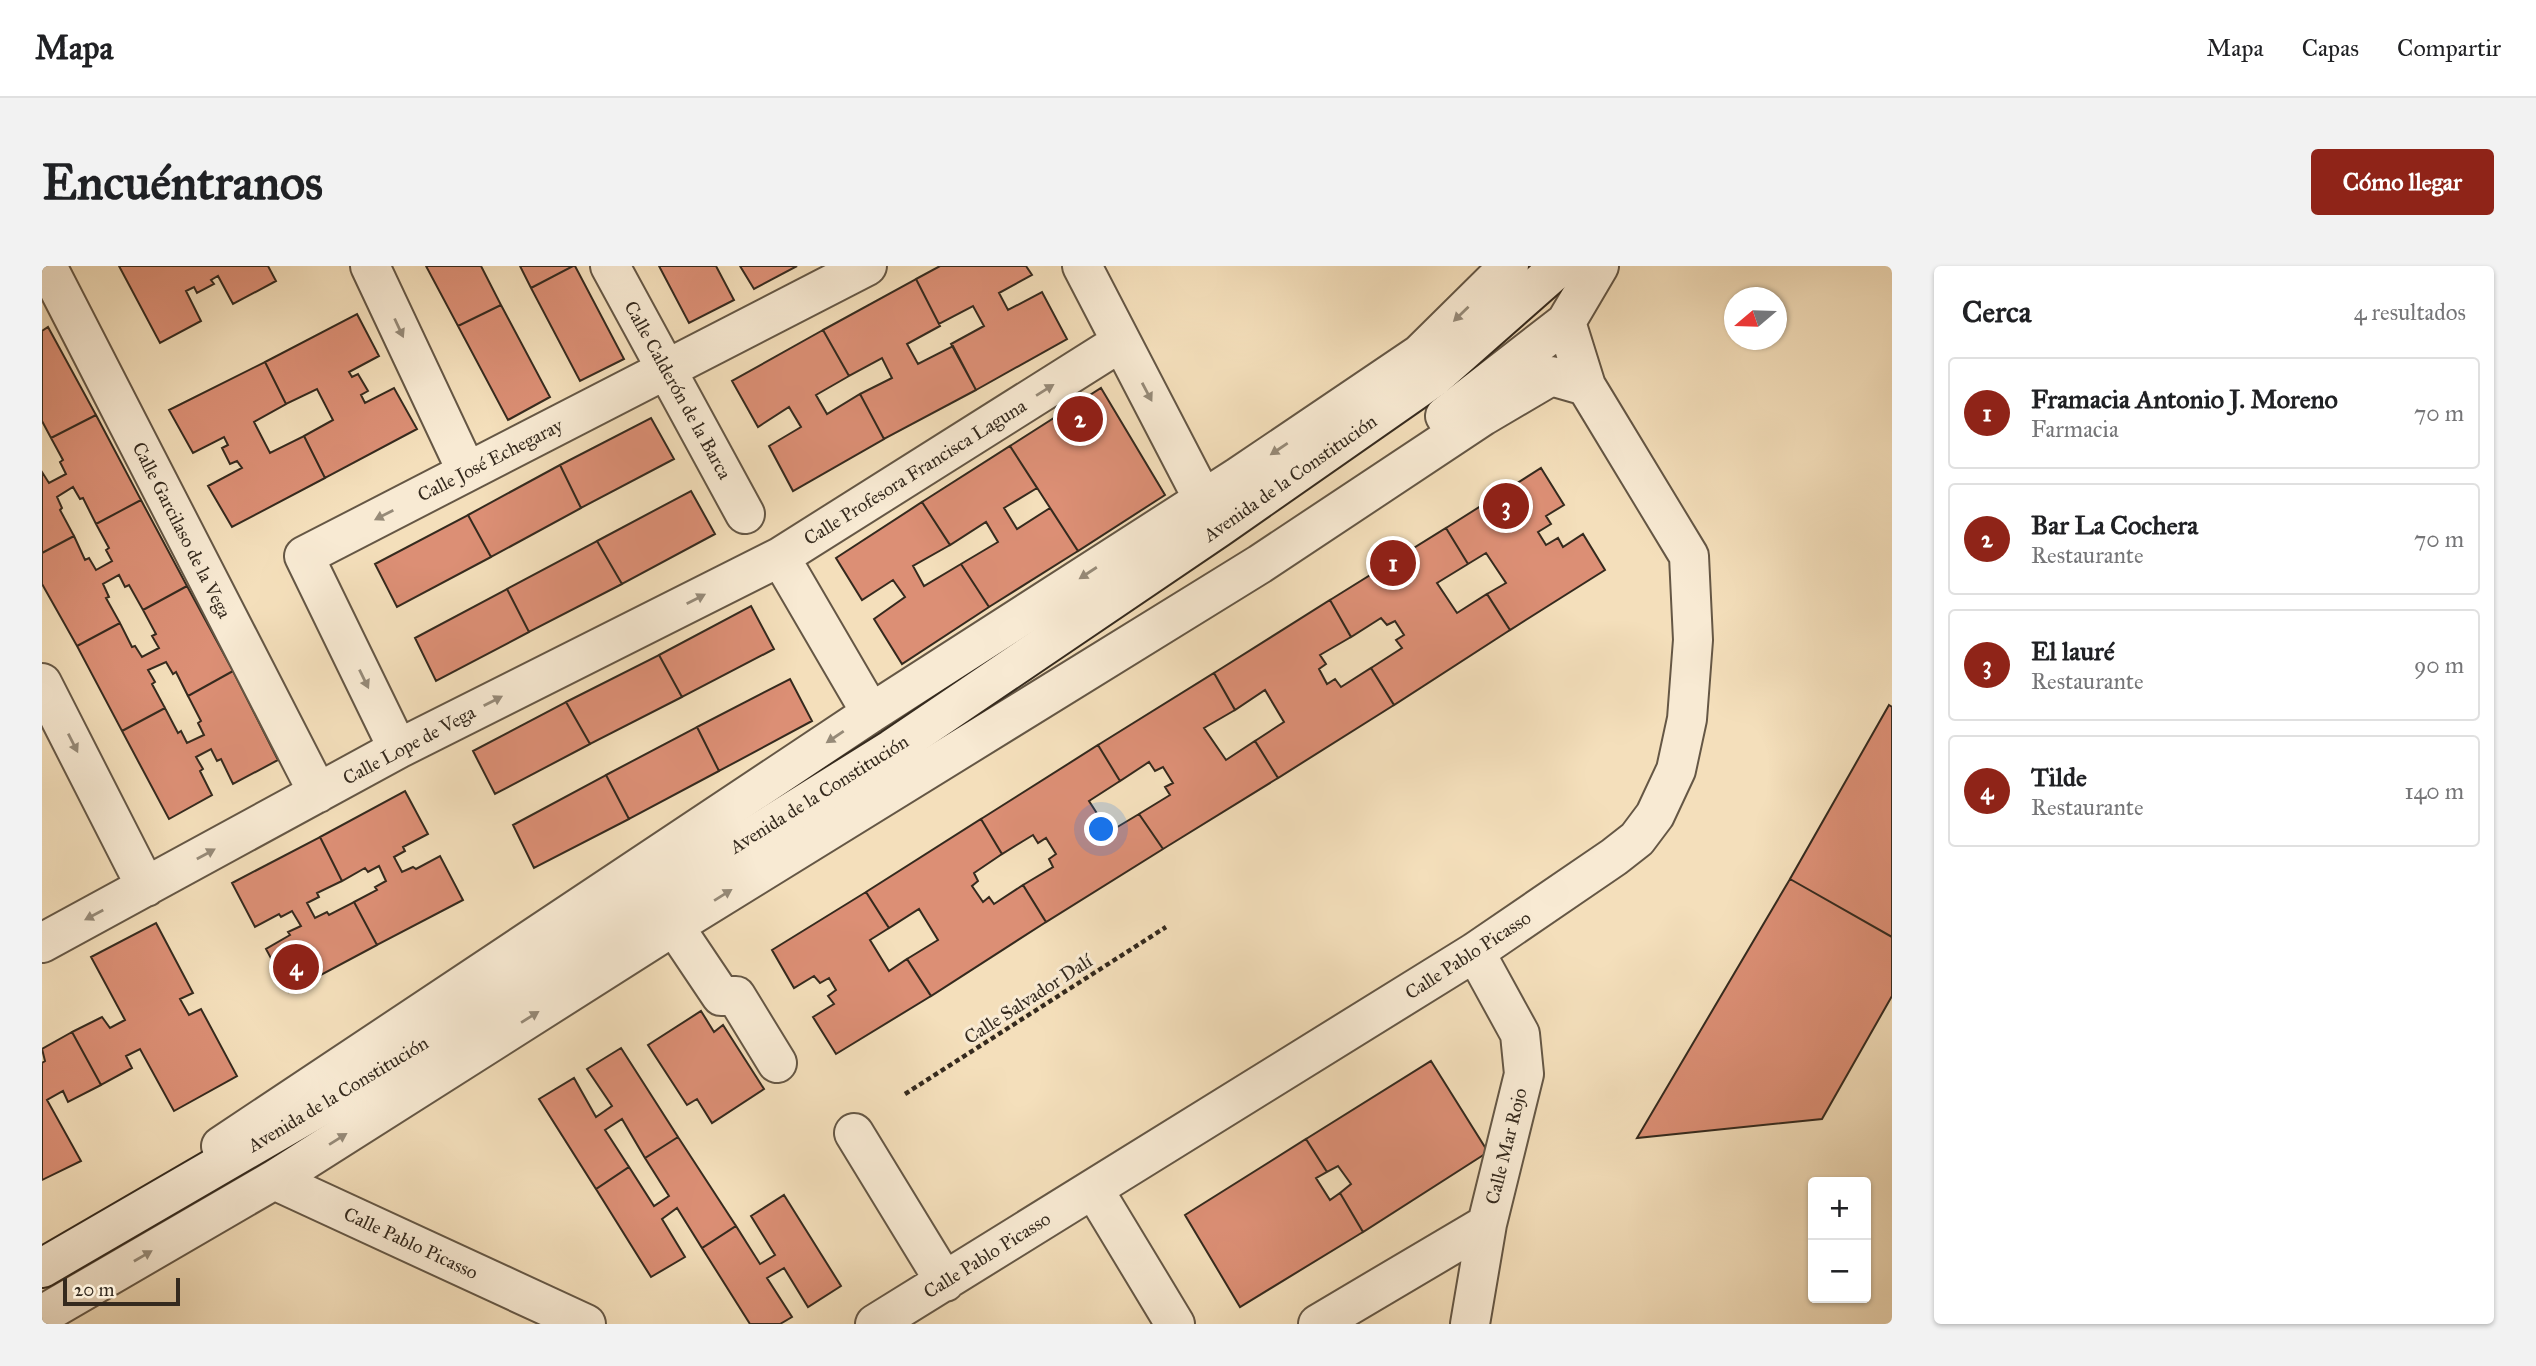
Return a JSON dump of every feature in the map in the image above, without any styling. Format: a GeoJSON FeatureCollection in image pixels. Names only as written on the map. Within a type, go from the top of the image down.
{"type":"FeatureCollection","features":[{"type":"Feature","properties":{"kind":"street","name":"Calle Garcilaso de la Vega"},"geometry":{"type":"LineString","coordinates":[[47,266],[318,793]]}},
{"type":"Feature","properties":{"kind":"street"},"geometry":{"type":"LineString","coordinates":[[370,266],[467,472]]}},
{"type":"Feature","properties":{"kind":"street","name":"Calle Calderón de la Barca"},"geometry":{"type":"LineString","coordinates":[[610,266],[745,514]]}},
{"type":"Feature","properties":{"kind":"street","name":"Calle José Echegaray"},"geometry":{"type":"LineString","coordinates":[[398,749],[304,556],[867,266]]}},
{"type":"Feature","properties":{"kind":"street"},"geometry":{"type":"LineString","coordinates":[[1082,266],[1203,499]]}},
{"type":"Feature","properties":{"kind":"street","name":"Avenida de la Constitución"},"geometry":{"type":"LineString","coordinates":[[42,1266],[871,713],[1203,499],[1419,354],[1509,266]]}},
{"type":"Feature","properties":{"kind":"street","name":"Avenida de la Constitución"},"geometry":{"type":"LineString","coordinates":[[42,1266],[335,1098],[892,749],[1195,544],[1433,378],[1560,266]]}},
{"type":"Feature","properties":{"kind":"street","name":"Avenida de la Constitución"},"geometry":{"type":"LineString","coordinates":[[1260,564],[1566,322],[1599,266]]}},
{"type":"Feature","properties":{"kind":"street","name":"Calle Pablo Picasso"},"geometry":{"type":"LineString","coordinates":[[875,1324],[1475,952],[1637,839],[1655,815],[1676,770],[1688,719],[1693,640],[1689,556],[1586,386],[1566,322]]}},
{"type":"Feature","properties":{"kind":"street","name":"Calle Profesora Francisca Laguna"},"geometry":{"type":"LineString","coordinates":[[780,557],[1121,342]]}},
{"type":"Feature","properties":{"kind":"street","name":"Avenida de la Constitución"},"geometry":{"type":"LineString","coordinates":[[42,1315],[274,1180],[674,926],[1260,564],[1483,416],[1551,376],[1586,386]]}},
{"type":"Feature","properties":{"kind":"street","name":"Calle Lope de Vega"},"geometry":{"type":"LineString","coordinates":[[42,943],[398,749],[780,557]]}},
{"type":"Feature","properties":{"kind":"street"},"geometry":{"type":"LineString","coordinates":[[780,557],[871,713]]}},
{"type":"Feature","properties":{"kind":"street"},"geometry":{"type":"LineString","coordinates":[[42,682],[146,887]]}},
{"type":"Feature","properties":{"kind":"street"},"geometry":{"type":"LineString","coordinates":[[674,926],[721,996],[736,996],[777,1063]]}},
{"type":"Feature","properties":{"kind":"street","name":"Calle Mar Rojo"},"geometry":{"type":"LineString","coordinates":[[1470,1324],[1486,1224],[1524,1074],[1520,1034],[1475,952]]}},
{"type":"Feature","properties":{"kind":"street"},"geometry":{"type":"LineString","coordinates":[[854,1133],[944,1282]]}},
{"type":"Feature","properties":{"kind":"street","name":"Calle Pablo Picasso"},"geometry":{"type":"LineString","coordinates":[[274,1180],[586,1324]]}},
{"type":"Feature","properties":{"kind":"street"},"geometry":{"type":"LineString","coordinates":[[1094,1190],[1175,1324]]}},
{"type":"Feature","properties":{"kind":"street","name":"Calle Mar Rojo"},"geometry":{"type":"LineString","coordinates":[[1318,1324],[1486,1224]]}},
{"type":"Feature","properties":{"kind":"path","name":"Calle Salvador Dalí"},"geometry":{"type":"LineString","coordinates":[[905,1094],[1166,927]]}},
{"type":"Feature","properties":{"kind":"building"},"geometry":{"type":"Polygon","coordinates":[[[119,266],[268,266],[276,281],[233,304],[218,276],[211,280],[214,284],[197,293],[194,287],[186,291],[201,321],[160,343],[119,266]]]}},
{"type":"Feature","properties":{"kind":"building"},"geometry":{"type":"Polygon","coordinates":[[[426,266],[481,266],[501,305],[458,326],[426,266]]]}},
{"type":"Feature","properties":{"kind":"building"},"geometry":{"type":"Polygon","coordinates":[[[520,266],[573,266],[531,288],[520,266]]]}},
{"type":"Feature","properties":{"kind":"building"},"geometry":{"type":"Polygon","coordinates":[[[573,266],[624,359],[580,381],[531,288],[573,266]]]}},
{"type":"Feature","properties":{"kind":"building"},"geometry":{"type":"Polygon","coordinates":[[[659,266],[716,266],[734,300],[689,323],[659,266]]]}},
{"type":"Feature","properties":{"kind":"building"},"geometry":{"type":"Polygon","coordinates":[[[740,266],[797,266],[754,289],[740,266]]]}},
{"type":"Feature","properties":{"kind":"building"},"geometry":{"type":"Polygon","coordinates":[[[940,266],[1026,266],[1032,275],[999,293],[1008,310],[1042,292],[1067,339],[976,390],[951,344],[984,326],[973,306],[939,324],[916,279],[940,266]]]}},
{"type":"Feature","properties":{"kind":"building"},"geometry":{"type":"Polygon","coordinates":[[[916,279],[940,326],[907,344],[918,364],[953,346],[976,390],[884,439],[860,394],[892,378],[882,358],[849,376],[823,330],[916,279]]]}},
{"type":"Feature","properties":{"kind":"building"},"geometry":{"type":"Polygon","coordinates":[[[501,305],[550,397],[508,420],[458,326],[501,305]]]}},
{"type":"Feature","properties":{"kind":"building"},"geometry":{"type":"Polygon","coordinates":[[[357,314],[379,356],[349,372],[352,377],[358,374],[368,391],[361,395],[365,403],[394,388],[417,429],[325,478],[304,436],[333,420],[317,389],[286,404],[265,362],[357,314]]]}},
{"type":"Feature","properties":{"kind":"building"},"geometry":{"type":"Polygon","coordinates":[[[48,327],[96,415],[51,438],[42,421],[42,331],[48,327]]]}},
{"type":"Feature","properties":{"kind":"building"},"geometry":{"type":"Polygon","coordinates":[[[823,330],[849,376],[816,395],[827,414],[860,394],[884,439],[793,491],[769,446],[801,427],[789,407],[758,427],[732,381],[823,330]]]}},
{"type":"Feature","properties":{"kind":"building"},"geometry":{"type":"Polygon","coordinates":[[[265,362],[286,404],[254,422],[270,453],[304,436],[325,478],[232,527],[208,486],[242,468],[237,461],[230,464],[222,448],[228,445],[224,437],[193,453],[169,410],[265,362]]]}},
{"type":"Feature","properties":{"kind":"building"},"geometry":{"type":"Polygon","coordinates":[[[1101,388],[1165,495],[1078,551],[1010,446],[1101,388]]]}},
{"type":"Feature","properties":{"kind":"building"},"geometry":{"type":"Polygon","coordinates":[[[96,415],[141,500],[96,524],[83,498],[80,499],[73,487],[57,497],[62,508],[60,510],[74,536],[42,553],[42,472],[49,483],[66,474],[60,462],[63,460],[51,438],[96,415]]]}},
{"type":"Feature","properties":{"kind":"building"},"geometry":{"type":"Polygon","coordinates":[[[651,418],[674,459],[581,508],[560,465],[651,418]]]}},
{"type":"Feature","properties":{"kind":"building"},"geometry":{"type":"Polygon","coordinates":[[[1010,446],[1037,488],[1004,508],[1017,529],[1050,508],[1078,551],[989,607],[961,564],[998,542],[986,522],[950,545],[922,502],[1010,446]]]}},
{"type":"Feature","properties":{"kind":"building"},"geometry":{"type":"Polygon","coordinates":[[[560,465],[581,508],[491,557],[468,515],[560,465]]]}},
{"type":"Feature","properties":{"kind":"building"},"geometry":{"type":"Polygon","coordinates":[[[1541,468],[1564,505],[1546,516],[1551,524],[1538,532],[1546,545],[1558,538],[1563,547],[1583,534],[1605,570],[1510,630],[1487,594],[1506,583],[1486,553],[1468,564],[1446,528],[1541,468]]]}},
{"type":"Feature","properties":{"kind":"building"},"geometry":{"type":"Polygon","coordinates":[[[691,491],[715,534],[622,584],[597,541],[691,491]]]}},
{"type":"Feature","properties":{"kind":"building"},"geometry":{"type":"Polygon","coordinates":[[[141,500],[187,586],[143,610],[129,585],[125,587],[119,575],[103,584],[109,597],[106,598],[120,623],[77,646],[42,584],[42,553],[74,536],[85,560],[89,558],[96,570],[112,561],[106,550],[109,548],[96,524],[141,500]]]}},
{"type":"Feature","properties":{"kind":"building"},"geometry":{"type":"Polygon","coordinates":[[[922,502],[950,545],[913,566],[924,586],[961,564],[989,607],[902,664],[874,619],[905,597],[893,580],[862,600],[836,558],[922,502]]]}},
{"type":"Feature","properties":{"kind":"building"},"geometry":{"type":"Polygon","coordinates":[[[468,515],[491,557],[397,607],[375,564],[468,515]]]}},
{"type":"Feature","properties":{"kind":"building"},"geometry":{"type":"Polygon","coordinates":[[[1446,528],[1468,564],[1437,583],[1457,613],[1487,594],[1510,630],[1394,705],[1371,668],[1402,648],[1396,640],[1404,635],[1395,621],[1387,625],[1381,618],[1351,637],[1330,600],[1446,528]]]}},
{"type":"Feature","properties":{"kind":"building"},"geometry":{"type":"Polygon","coordinates":[[[597,541],[622,584],[529,632],[507,589],[597,541]]]}},
{"type":"Feature","properties":{"kind":"building"},"geometry":{"type":"Polygon","coordinates":[[[187,586],[233,671],[188,696],[176,672],[173,674],[166,662],[148,670],[165,708],[122,731],[77,646],[120,623],[132,647],[135,646],[142,657],[159,648],[152,636],[156,634],[143,610],[187,586]]]}},
{"type":"Feature","properties":{"kind":"building"},"geometry":{"type":"Polygon","coordinates":[[[507,589],[529,632],[436,681],[415,638],[507,589]]]}},
{"type":"Feature","properties":{"kind":"building"},"geometry":{"type":"Polygon","coordinates":[[[1330,600],[1351,637],[1320,655],[1326,664],[1319,669],[1327,684],[1335,679],[1341,687],[1371,668],[1394,705],[1278,778],[1255,741],[1284,722],[1265,690],[1235,710],[1214,673],[1330,600]]]}},
{"type":"Feature","properties":{"kind":"building"},"geometry":{"type":"Polygon","coordinates":[[[751,606],[774,649],[682,697],[659,655],[751,606]]]}},
{"type":"Feature","properties":{"kind":"building"},"geometry":{"type":"Polygon","coordinates":[[[659,655],[682,697],[590,744],[566,702],[659,655]]]}},
{"type":"Feature","properties":{"kind":"building"},"geometry":{"type":"Polygon","coordinates":[[[233,671],[278,760],[233,784],[221,759],[217,761],[211,749],[196,757],[212,795],[169,819],[122,731],[165,708],[178,733],[181,731],[187,743],[204,735],[198,723],[201,721],[188,696],[233,671]]]}},
{"type":"Feature","properties":{"kind":"building"},"geometry":{"type":"Polygon","coordinates":[[[1214,673],[1235,710],[1204,728],[1226,760],[1255,741],[1278,778],[1163,849],[1139,814],[1170,795],[1165,787],[1173,783],[1163,767],[1155,771],[1149,762],[1120,781],[1098,745],[1214,673]]]}},
{"type":"Feature","properties":{"kind":"building"},"geometry":{"type":"Polygon","coordinates":[[[790,679],[812,721],[719,771],[697,727],[790,679]]]}},
{"type":"Feature","properties":{"kind":"building"},"geometry":{"type":"Polygon","coordinates":[[[566,702],[590,744],[495,794],[473,751],[566,702]]]}},
{"type":"Feature","properties":{"kind":"building"},"geometry":{"type":"Polygon","coordinates":[[[1889,705],[1892,707],[1892,937],[1790,879],[1889,705]]]}},
{"type":"Feature","properties":{"kind":"building"},"geometry":{"type":"Polygon","coordinates":[[[697,727],[719,771],[629,819],[606,775],[697,727]]]}},
{"type":"Feature","properties":{"kind":"building"},"geometry":{"type":"Polygon","coordinates":[[[1098,745],[1120,781],[1089,801],[1109,832],[1139,814],[1163,849],[1046,922],[1023,885],[1053,867],[1049,859],[1056,854],[1046,838],[1038,843],[1033,835],[1002,854],[981,819],[1098,745]]]}},
{"type":"Feature","properties":{"kind":"building"},"geometry":{"type":"Polygon","coordinates":[[[606,775],[629,819],[534,868],[513,825],[606,775]]]}},
{"type":"Feature","properties":{"kind":"building"},"geometry":{"type":"Polygon","coordinates":[[[405,791],[428,834],[403,847],[405,851],[394,857],[402,872],[413,867],[416,869],[440,856],[463,900],[377,945],[354,902],[377,890],[375,887],[386,881],[379,866],[368,872],[365,868],[342,881],[320,837],[405,791]]]}},
{"type":"Feature","properties":{"kind":"building"},"geometry":{"type":"Polygon","coordinates":[[[981,819],[1002,854],[974,873],[978,881],[972,886],[983,902],[989,897],[994,904],[1023,885],[1046,922],[931,996],[907,959],[938,940],[919,909],[889,928],[866,892],[981,819]]]}},
{"type":"Feature","properties":{"kind":"building"},"geometry":{"type":"Polygon","coordinates":[[[320,837],[342,881],[317,893],[319,897],[307,903],[315,918],[327,912],[329,915],[354,902],[377,945],[289,992],[266,949],[290,935],[288,932],[301,926],[292,911],[281,917],[279,914],[255,927],[232,883],[320,837]]]}},
{"type":"Feature","properties":{"kind":"building"},"geometry":{"type":"Polygon","coordinates":[[[1790,879],[1892,937],[1892,996],[1822,1119],[1637,1138],[1790,879]]]}},
{"type":"Feature","properties":{"kind":"building"},"geometry":{"type":"Polygon","coordinates":[[[866,892],[889,928],[870,940],[889,971],[907,959],[931,996],[836,1054],[813,1017],[834,1004],[828,996],[836,990],[829,978],[820,983],[814,976],[794,988],[772,950],[866,892]]]}},
{"type":"Feature","properties":{"kind":"building"},"geometry":{"type":"Polygon","coordinates":[[[156,923],[193,993],[180,999],[189,1015],[201,1009],[237,1076],[174,1111],[140,1049],[126,1056],[132,1068],[101,1085],[72,1032],[102,1017],[110,1028],[125,1020],[91,957],[156,923]]]}},
{"type":"Feature","properties":{"kind":"building"},"geometry":{"type":"Polygon","coordinates":[[[701,1011],[714,1032],[723,1025],[764,1089],[712,1123],[697,1099],[687,1105],[648,1045],[701,1011]]]}},
{"type":"Feature","properties":{"kind":"building"},"geometry":{"type":"Polygon","coordinates":[[[72,1032],[101,1085],[68,1102],[63,1091],[47,1100],[81,1161],[42,1180],[42,1063],[45,1061],[42,1049],[72,1032]]]}},
{"type":"Feature","properties":{"kind":"building"},"geometry":{"type":"Polygon","coordinates":[[[621,1048],[678,1137],[645,1158],[622,1119],[605,1130],[629,1167],[596,1189],[539,1099],[574,1078],[596,1117],[612,1106],[587,1069],[621,1048]]]}},
{"type":"Feature","properties":{"kind":"building"},"geometry":{"type":"Polygon","coordinates":[[[1431,1061],[1488,1152],[1363,1232],[1340,1193],[1351,1184],[1338,1166],[1327,1172],[1306,1139],[1431,1061]]]}},
{"type":"Feature","properties":{"kind":"building"},"geometry":{"type":"Polygon","coordinates":[[[678,1137],[736,1226],[702,1248],[677,1208],[662,1219],[685,1257],[651,1277],[596,1189],[629,1167],[654,1206],[669,1196],[645,1158],[678,1137]]]}},
{"type":"Feature","properties":{"kind":"building"},"geometry":{"type":"Polygon","coordinates":[[[1306,1139],[1327,1172],[1316,1178],[1330,1200],[1340,1193],[1363,1232],[1240,1307],[1185,1215],[1306,1139]]]}},
{"type":"Feature","properties":{"kind":"building"},"geometry":{"type":"Polygon","coordinates":[[[784,1195],[841,1286],[808,1307],[784,1268],[767,1278],[792,1317],[780,1324],[750,1324],[702,1248],[736,1226],[760,1264],[775,1255],[751,1216],[784,1195]]]}},
{"type":"Feature","properties":{"kind":"place","name":"Bar La Cochera"},"geometry":{"type":"Point","coordinates":[1080,419]}},
{"type":"Feature","properties":{"kind":"place","name":"El lauré"},"geometry":{"type":"Point","coordinates":[1506,506]}},
{"type":"Feature","properties":{"kind":"place","name":"Framacia Antonio J. Moreno"},"geometry":{"type":"Point","coordinates":[1393,563]}},
{"type":"Feature","properties":{"kind":"place","name":"Tilde"},"geometry":{"type":"Point","coordinates":[296,967]}}]}
